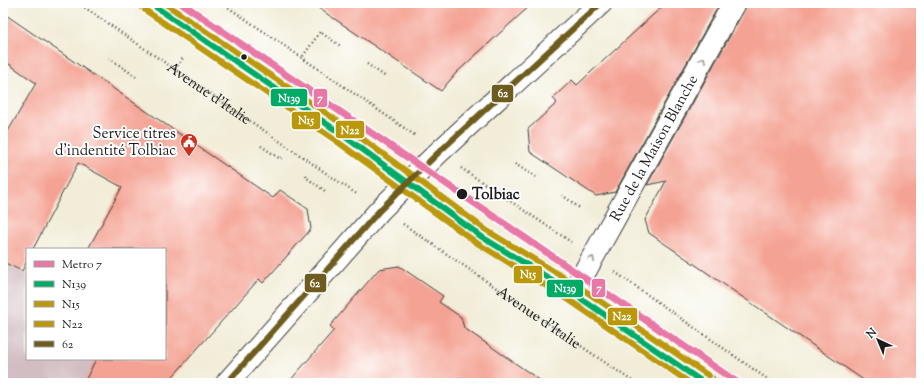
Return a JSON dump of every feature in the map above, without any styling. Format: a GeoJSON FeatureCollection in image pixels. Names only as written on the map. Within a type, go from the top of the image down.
{"type":"FeatureCollection","features":[{"type":"Feature","properties":{"kind":"main road"},"geometry":{"type":"LineString","coordinates":[[150,3],[170,9],[482,237],[573,293],[704,383]]}},
{"type":"Feature","properties":{"kind":"main road"},"geometry":{"type":"LineString","coordinates":[[227,383],[361,230],[408,182],[601,3]]}},
{"type":"Feature","properties":{"kind":"main road","name":"Rue de la Maison Blanche"},"geometry":{"type":"LineString","coordinates":[[573,293],[734,3]]}},
{"type":"Feature","properties":{"kind":"path","name":"Avenue d'Italie"},"geometry":{"type":"LineString","coordinates":[[78,3],[340,182]]}},
{"type":"Feature","properties":{"kind":"path"},"geometry":{"type":"LineString","coordinates":[[222,3],[416,137]]}},
{"type":"Feature","properties":{"kind":"path"},"geometry":{"type":"LineString","coordinates":[[303,56],[320,32],[342,47]]}},
{"type":"Feature","properties":{"kind":"path"},"geometry":{"type":"LineString","coordinates":[[109,58],[138,78]]}},
{"type":"Feature","properties":{"kind":"path"},"geometry":{"type":"LineString","coordinates":[[367,64],[386,77]]}},
{"type":"Feature","properties":{"kind":"path"},"geometry":{"type":"LineString","coordinates":[[260,146],[279,158],[282,158]]}},
{"type":"Feature","properties":{"kind":"path"},"geometry":{"type":"LineString","coordinates":[[515,164],[536,177]]}},
{"type":"Feature","properties":{"kind":"path"},"geometry":{"type":"LineString","coordinates":[[460,167],[574,243]]}},
{"type":"Feature","properties":{"kind":"path"},"geometry":{"type":"LineString","coordinates":[[306,175],[307,178],[325,190]]}},
{"type":"Feature","properties":{"kind":"path"},"geometry":{"type":"LineString","coordinates":[[562,195],[582,209]]}},
{"type":"Feature","properties":{"kind":"path","name":"Avenue d'Italie"},"geometry":{"type":"LineString","coordinates":[[443,250],[635,383]]}},
{"type":"Feature","properties":{"kind":"path"},"geometry":{"type":"LineString","coordinates":[[610,269],[773,383]]}},
{"type":"Feature","properties":{"kind":"shaded area"},"geometry":{"type":"Polygon","coordinates":[[[3,262],[26,274],[26,360],[136,360],[124,383],[3,383],[3,262]]]}},
{"type":"Feature","properties":{"kind":"building"},"geometry":{"type":"Polygon","coordinates":[[[311,3],[533,3],[456,73],[441,91],[311,3]]]}},
{"type":"Feature","properties":{"kind":"building"},"geometry":{"type":"Polygon","coordinates":[[[666,3],[720,3],[615,192],[596,196],[530,152],[528,129],[557,103],[553,98],[572,80],[577,85],[666,3]]]}},
{"type":"Feature","properties":{"kind":"building"},"geometry":{"type":"Polygon","coordinates":[[[746,3],[921,3],[921,383],[868,383],[649,233],[645,220],[666,181],[647,185],[745,9],[746,3]]]}},
{"type":"Feature","properties":{"kind":"building"},"geometry":{"type":"Polygon","coordinates":[[[3,13],[273,198],[280,190],[308,209],[311,229],[263,283],[259,279],[167,383],[84,383],[96,360],[166,360],[166,248],[89,248],[122,187],[78,163],[34,248],[26,248],[26,263],[22,271],[3,262],[3,140],[36,83],[3,60],[3,13]]]}},
{"type":"Feature","properties":{"kind":"building"},"geometry":{"type":"Polygon","coordinates":[[[399,266],[443,296],[439,302],[461,317],[464,328],[544,383],[288,383],[334,330],[330,326],[379,269],[399,266]]]}},
{"type":"Feature","properties":{"kind":"metro line","name":"7"},"geometry":{"type":"LineString","coordinates":[[181,3],[738,383]]}},
{"type":"Feature","properties":{"kind":"transit line","name":"N139"},"geometry":{"type":"LineString","coordinates":[[150,3],[340,133],[482,237],[573,293],[704,383]]}},
{"type":"Feature","properties":{"kind":"transit line","name":"N22"},"geometry":{"type":"LineString","coordinates":[[164,3],[345,126],[486,230],[578,286],[709,376]]}},
{"type":"Feature","properties":{"kind":"transit line","name":"62"},"geometry":{"type":"LineString","coordinates":[[227,383],[380,210],[438,153],[601,3]]}},
{"type":"Feature","properties":{"kind":"transit line","name":"N15"},"geometry":{"type":"LineString","coordinates":[[145,10],[335,140],[477,243],[569,300],[690,383]]}},
{"type":"Feature","properties":{"kind":"place","name":"Service titres d'indentité Tolbiac"},"geometry":{"type":"Point","coordinates":[189,157]}},
{"type":"Feature","properties":{"kind":"place","name":"Tolbiac"},"geometry":{"type":"Point","coordinates":[462,194]}}]}
